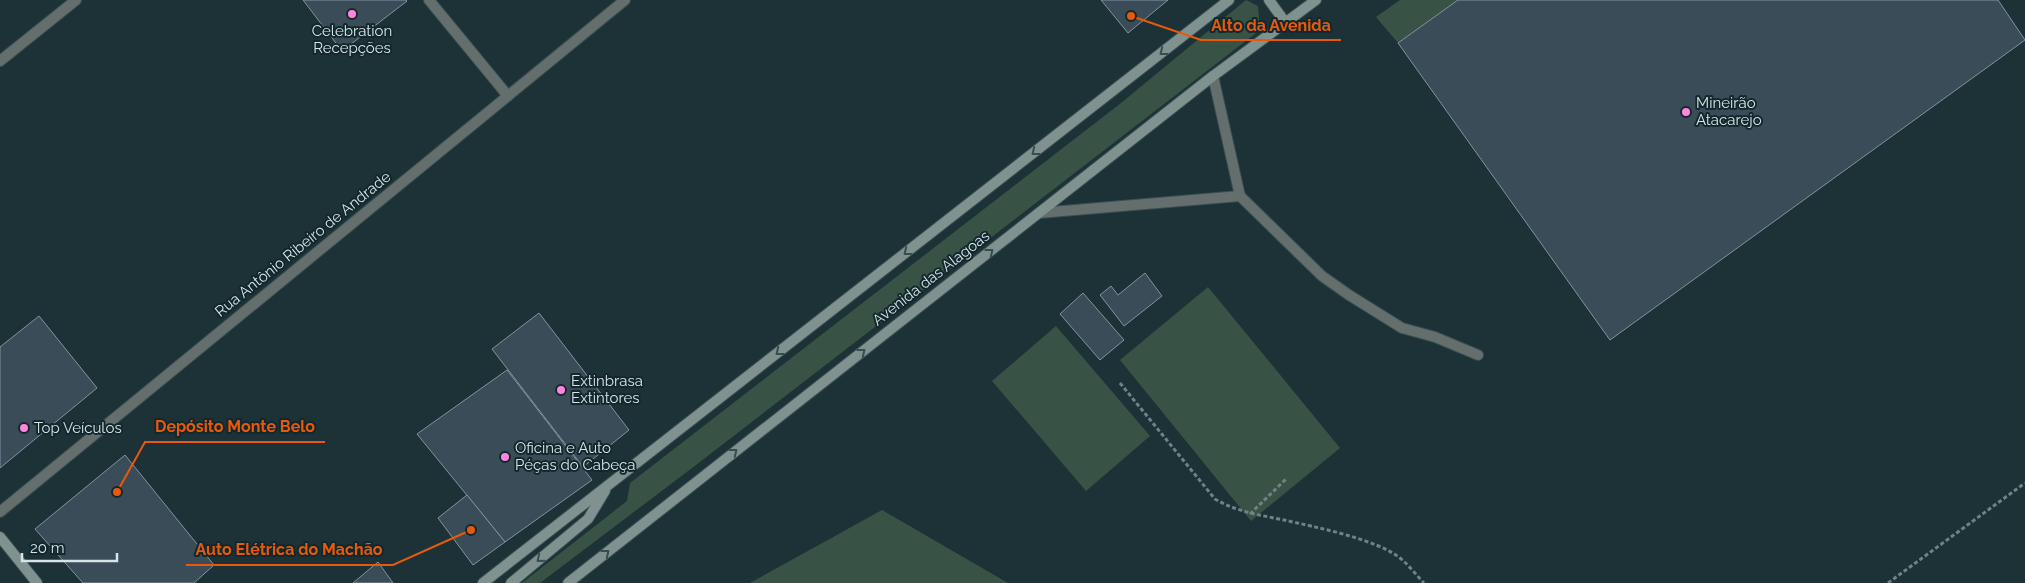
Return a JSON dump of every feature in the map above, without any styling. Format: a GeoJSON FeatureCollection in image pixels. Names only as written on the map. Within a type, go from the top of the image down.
{"type":"FeatureCollection","features":[{"type":"Feature","properties":{"kind":"main road"},"geometry":{"type":"LineString","coordinates":[[483,583],[1229,0]]}},
{"type":"Feature","properties":{"kind":"main road"},"geometry":{"type":"LineString","coordinates":[[1269,0],[1285,22]]}},
{"type":"Feature","properties":{"kind":"main road","name":"Avenida das Alagoas"},"geometry":{"type":"LineString","coordinates":[[568,583],[1213,76],[1316,0]]}},
{"type":"Feature","properties":{"kind":"main road"},"geometry":{"type":"LineString","coordinates":[[511,583],[588,520],[608,486]]}},
{"type":"Feature","properties":{"kind":"main road"},"geometry":{"type":"LineString","coordinates":[[0,537],[37,583]]}},
{"type":"Feature","properties":{"kind":"street"},"geometry":{"type":"LineString","coordinates":[[0,61],[76,0]]}},
{"type":"Feature","properties":{"kind":"street"},"geometry":{"type":"LineString","coordinates":[[429,0],[508,96]]}},
{"type":"Feature","properties":{"kind":"street","name":"Rua Antônio Ribeiro de Andrade"},"geometry":{"type":"LineString","coordinates":[[0,512],[625,0]]}},
{"type":"Feature","properties":{"kind":"street"},"geometry":{"type":"LineString","coordinates":[[1213,76],[1240,196],[1322,276],[1349,295],[1402,328],[1434,337],[1478,356]]}},
{"type":"Feature","properties":{"kind":"street"},"geometry":{"type":"LineString","coordinates":[[1039,213],[1240,196]]}},
{"type":"Feature","properties":{"kind":"path"},"geometry":{"type":"LineString","coordinates":[[1120,383],[1215,499],[1226,506],[1250,514],[1296,523],[1365,541],[1400,558],[1424,583]]}},
{"type":"Feature","properties":{"kind":"path"},"geometry":{"type":"LineString","coordinates":[[1250,514],[1286,479]]}},
{"type":"Feature","properties":{"kind":"path"},"geometry":{"type":"LineString","coordinates":[[1888,583],[2025,483]]}},
{"type":"Feature","properties":{"kind":"green space"},"geometry":{"type":"Polygon","coordinates":[[[1246,0],[1258,6],[1260,30],[540,583],[522,583],[627,501],[630,483],[1121,103],[1246,0]]]}},
{"type":"Feature","properties":{"kind":"green space"},"geometry":{"type":"Polygon","coordinates":[[[1400,0],[1458,0],[1398,43],[1376,17],[1400,0]]]}},
{"type":"Feature","properties":{"kind":"green space"},"geometry":{"type":"Polygon","coordinates":[[[1208,287],[1340,448],[1251,521],[1120,360],[1208,287]]]}},
{"type":"Feature","properties":{"kind":"green space"},"geometry":{"type":"Polygon","coordinates":[[[1056,326],[1150,436],[1086,491],[992,381],[1056,326]]]}},
{"type":"Feature","properties":{"kind":"green space"},"geometry":{"type":"Polygon","coordinates":[[[882,510],[1008,583],[750,583],[882,510]]]}},
{"type":"Feature","properties":{"kind":"building","name":"Celebration Recepções"},"geometry":{"type":"Polygon","coordinates":[[[303,0],[406,0],[407,1],[342,51],[303,0]]]}},
{"type":"Feature","properties":{"kind":"building"},"geometry":{"type":"Polygon","coordinates":[[[1101,0],[1168,0],[1128,33],[1101,0]]]}},
{"type":"Feature","properties":{"kind":"building","name":"Mineirão Atacarejo"},"geometry":{"type":"Polygon","coordinates":[[[1458,0],[1998,0],[2025,40],[1610,340],[1398,43],[1458,0]]]}},
{"type":"Feature","properties":{"kind":"building"},"geometry":{"type":"Polygon","coordinates":[[[1145,273],[1162,296],[1124,326],[1100,295],[1111,286],[1118,295],[1145,273]]]}},
{"type":"Feature","properties":{"kind":"building"},"geometry":{"type":"Polygon","coordinates":[[[1083,293],[1124,340],[1100,360],[1060,314],[1083,293]]]}},
{"type":"Feature","properties":{"kind":"building","name":"Extinbrasa Extintores"},"geometry":{"type":"Polygon","coordinates":[[[539,313],[629,430],[583,467],[492,349],[539,313]]]}},
{"type":"Feature","properties":{"kind":"building","name":"Top Veículos"},"geometry":{"type":"Polygon","coordinates":[[[39,316],[97,388],[0,468],[0,347],[39,316]]]}},
{"type":"Feature","properties":{"kind":"building","name":"Oficina e Auto Péças do Cabeça"},"geometry":{"type":"Polygon","coordinates":[[[507,370],[592,480],[505,542],[417,434],[507,370]]]}},
{"type":"Feature","properties":{"kind":"building"},"geometry":{"type":"Polygon","coordinates":[[[125,455],[214,565],[194,583],[83,583],[35,529],[125,455]]]}},
{"type":"Feature","properties":{"kind":"building"},"geometry":{"type":"Polygon","coordinates":[[[467,495],[505,542],[473,565],[438,518],[467,495]]]}},
{"type":"Feature","properties":{"kind":"building"},"geometry":{"type":"Polygon","coordinates":[[[378,562],[393,583],[353,583],[378,562]]]}},
{"type":"Feature","properties":{"kind":"place","name":"Celebration Recepções"},"geometry":{"type":"Point","coordinates":[352,14]}},
{"type":"Feature","properties":{"kind":"place","name":"Alto da Avenida"},"geometry":{"type":"Point","coordinates":[1131,16]}},
{"type":"Feature","properties":{"kind":"place","name":"Mineirão Atacarejo"},"geometry":{"type":"Point","coordinates":[1686,112]}},
{"type":"Feature","properties":{"kind":"place","name":"Extinbrasa Extintores"},"geometry":{"type":"Point","coordinates":[561,390]}},
{"type":"Feature","properties":{"kind":"place","name":"Top Veículos"},"geometry":{"type":"Point","coordinates":[24,428]}},
{"type":"Feature","properties":{"kind":"place","name":"Oficina e Auto Péças do Cabeça"},"geometry":{"type":"Point","coordinates":[505,457]}},
{"type":"Feature","properties":{"kind":"place","name":"Depósito Monte Belo"},"geometry":{"type":"Point","coordinates":[117,492]}},
{"type":"Feature","properties":{"kind":"place","name":"Auto Elétrica do Machão"},"geometry":{"type":"Point","coordinates":[471,530]}}]}
